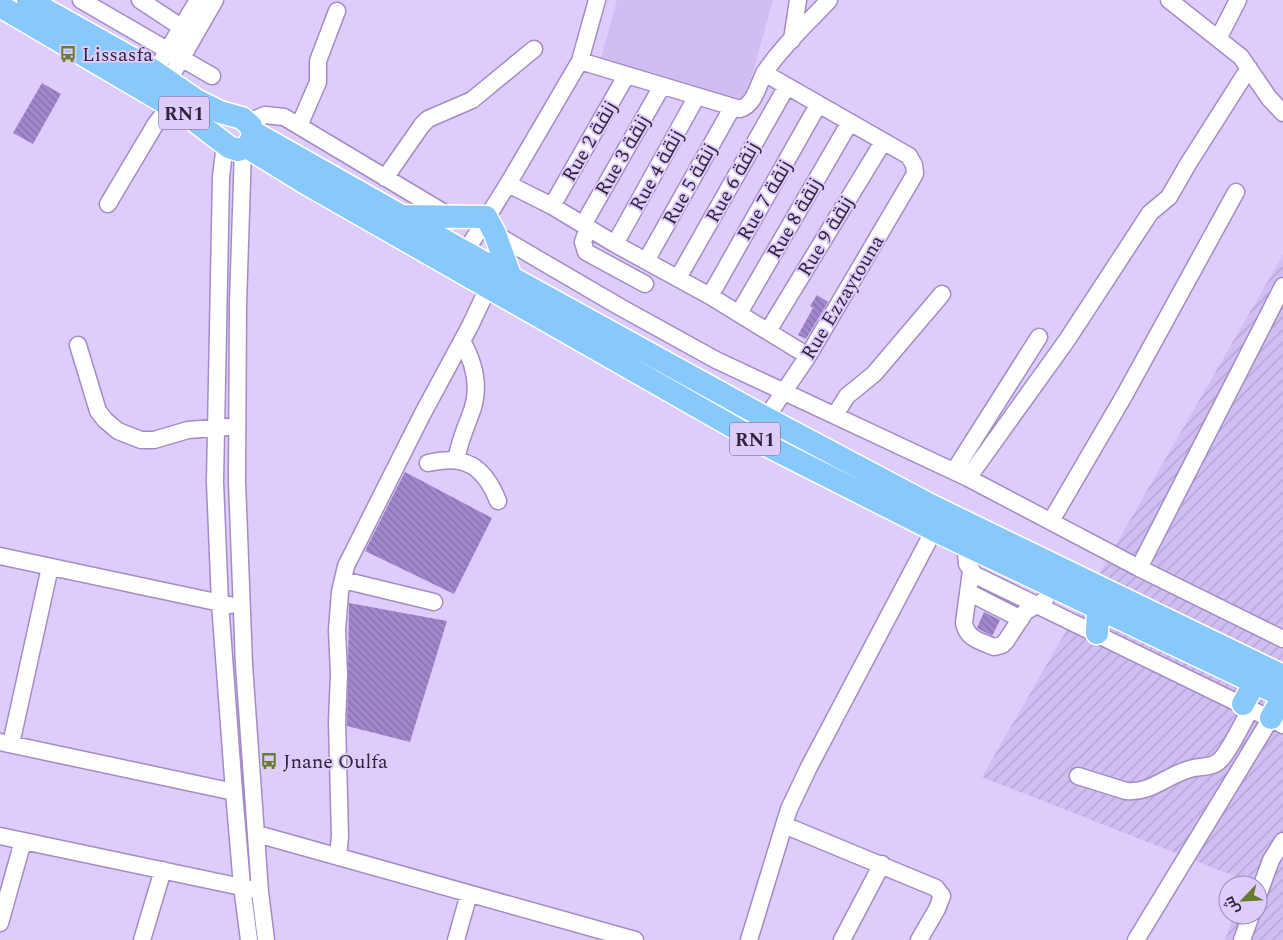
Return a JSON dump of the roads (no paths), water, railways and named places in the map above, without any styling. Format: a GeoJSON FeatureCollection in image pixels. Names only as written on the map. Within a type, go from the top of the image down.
{"type":"FeatureCollection","features":[{"type":"Feature","properties":{"kind":"highway","name":"RN1"},"geometry":{"type":"LineString","coordinates":[[28,0],[154,77],[220,112],[242,118],[243,139]]}},
{"type":"Feature","properties":{"kind":"highway","name":"RN1"},"geometry":{"type":"LineString","coordinates":[[0,6],[154,77],[170,105],[192,118],[243,139],[400,216],[460,261],[488,288],[756,440],[934,530],[1283,697]]}},
{"type":"Feature","properties":{"kind":"highway","name":"RN1"},"geometry":{"type":"LineString","coordinates":[[243,139],[307,184],[460,261],[511,278],[766,418],[932,506],[1283,676]]}},
{"type":"Feature","properties":{"kind":"highway"},"geometry":{"type":"LineString","coordinates":[[400,216],[448,215],[490,226],[511,278]]}},
{"type":"Feature","properties":{"kind":"highway"},"geometry":{"type":"LineString","coordinates":[[1097,633],[1098,607]]}},
{"type":"Feature","properties":{"kind":"highway"},"geometry":{"type":"LineString","coordinates":[[1247,706],[1255,682]]}},
{"type":"Feature","properties":{"kind":"highway"},"geometry":{"type":"LineString","coordinates":[[1277,721],[1283,697]]}},
{"type":"Feature","properties":{"kind":"street"},"geometry":{"type":"LineString","coordinates":[[81,0],[212,76]]}},
{"type":"Feature","properties":{"kind":"street"},"geometry":{"type":"LineString","coordinates":[[140,0],[187,32]]}},
{"type":"Feature","properties":{"kind":"street"},"geometry":{"type":"LineString","coordinates":[[154,77],[174,54],[187,32],[194,6],[214,0]]}},
{"type":"Feature","properties":{"kind":"street"},"geometry":{"type":"LineString","coordinates":[[460,261],[490,226],[508,184],[580,61],[597,0]]}},
{"type":"Feature","properties":{"kind":"street"},"geometry":{"type":"LineString","coordinates":[[792,40],[798,0]]}},
{"type":"Feature","properties":{"kind":"street"},"geometry":{"type":"LineString","coordinates":[[580,61],[740,110],[749,104],[764,73],[774,60],[829,0]]}},
{"type":"Feature","properties":{"kind":"street"},"geometry":{"type":"LineString","coordinates":[[1218,39],[1238,0]]}},
{"type":"Feature","properties":{"kind":"street"},"geometry":{"type":"LineString","coordinates":[[1178,3],[1241,57],[1269,98],[1283,112]]}},
{"type":"Feature","properties":{"kind":"street"},"geometry":{"type":"LineString","coordinates":[[299,126],[318,82],[318,61],[337,11]]}},
{"type":"Feature","properties":{"kind":"street"},"geometry":{"type":"LineString","coordinates":[[385,178],[428,119],[472,100],[534,49]]}},
{"type":"Feature","properties":{"kind":"street"},"geometry":{"type":"LineString","coordinates":[[961,474],[1067,340],[1150,213],[1169,197],[1249,68]]}},
{"type":"Feature","properties":{"kind":"street"},"geometry":{"type":"LineString","coordinates":[[764,73],[883,142]]}},
{"type":"Feature","properties":{"kind":"street","name":"Rue 2 زنقة"},"geometry":{"type":"LineString","coordinates":[[552,206],[626,76]]}},
{"type":"Feature","properties":{"kind":"street","name":"Rue 3 زنقة"},"geometry":{"type":"LineString","coordinates":[[586,227],[662,86]]}},
{"type":"Feature","properties":{"kind":"street","name":"Rue 6 زنقة"},"geometry":{"type":"LineString","coordinates":[[678,278],[787,86]]}},
{"type":"Feature","properties":{"kind":"street","name":"Rue 4 زنقة"},"geometry":{"type":"LineString","coordinates":[[615,244],[697,96]]}},
{"type":"Feature","properties":{"kind":"street"},"geometry":{"type":"LineString","coordinates":[[108,204],[155,125],[170,105]]}},
{"type":"Feature","properties":{"kind":"street","name":"Rue 7 زنقة"},"geometry":{"type":"LineString","coordinates":[[710,296],[818,105]]}},
{"type":"Feature","properties":{"kind":"street","name":"Rue 5 زنقة"},"geometry":{"type":"LineString","coordinates":[[646,261],[732,108]]}},
{"type":"Feature","properties":{"kind":"street"},"geometry":{"type":"LineString","coordinates":[[248,940],[234,792],[220,603],[215,482],[222,177],[243,139],[265,115],[275,115],[284,117],[448,215]]}},
{"type":"Feature","properties":{"kind":"street","name":"Rue 8 زنقة"},"geometry":{"type":"LineString","coordinates":[[739,313],[850,122]]}},
{"type":"Feature","properties":{"kind":"street"},"geometry":{"type":"LineString","coordinates":[[243,139],[237,385],[237,480],[244,665],[260,892],[266,940]]}},
{"type":"Feature","properties":{"kind":"street","name":"Rue Ezzaytouna"},"geometry":{"type":"LineString","coordinates":[[766,418],[808,356],[915,174],[914,165],[908,156],[883,142]]}},
{"type":"Feature","properties":{"kind":"street","name":"Rue 9 زنقة"},"geometry":{"type":"LineString","coordinates":[[768,331],[883,142]]}},
{"type":"Feature","properties":{"kind":"street"},"geometry":{"type":"LineString","coordinates":[[508,184],[552,206],[615,244],[710,296],[808,356]]}},
{"type":"Feature","properties":{"kind":"street"},"geometry":{"type":"LineString","coordinates":[[1050,521],[1124,396],[1236,192]]}},
{"type":"Feature","properties":{"kind":"street"},"geometry":{"type":"LineString","coordinates":[[490,226],[620,307],[716,360],[961,474],[1139,568],[1283,639]]}},
{"type":"Feature","properties":{"kind":"street"},"geometry":{"type":"LineString","coordinates":[[586,227],[583,242],[586,252],[645,284]]}},
{"type":"Feature","properties":{"kind":"street"},"geometry":{"type":"LineString","coordinates":[[1139,568],[1283,286]]}},
{"type":"Feature","properties":{"kind":"street"},"geometry":{"type":"LineString","coordinates":[[338,857],[340,827],[337,722],[340,674],[337,630],[340,592],[346,566],[488,288]]}},
{"type":"Feature","properties":{"kind":"street"},"geometry":{"type":"LineString","coordinates":[[835,416],[847,396],[874,374],[942,294]]}},
{"type":"Feature","properties":{"kind":"street"},"geometry":{"type":"LineString","coordinates":[[961,474],[1039,337]]}},
{"type":"Feature","properties":{"kind":"street"},"geometry":{"type":"LineString","coordinates":[[456,460],[463,431],[471,414],[476,379],[470,355],[462,341]]}},
{"type":"Feature","properties":{"kind":"street"},"geometry":{"type":"LineString","coordinates":[[78,345],[98,411],[118,431],[141,440],[154,440],[188,430],[237,426]]}},
{"type":"Feature","properties":{"kind":"street"},"geometry":{"type":"LineString","coordinates":[[216,384],[237,385]]}},
{"type":"Feature","properties":{"kind":"street"},"geometry":{"type":"LineString","coordinates":[[428,462],[446,459],[471,465],[484,476],[498,501]]}},
{"type":"Feature","properties":{"kind":"street"},"geometry":{"type":"LineString","coordinates":[[749,940],[789,809],[809,767],[934,530]]}},
{"type":"Feature","properties":{"kind":"street"},"geometry":{"type":"LineString","coordinates":[[965,544],[967,564],[971,571],[1277,721],[1136,940]]}},
{"type":"Feature","properties":{"kind":"street"},"geometry":{"type":"LineString","coordinates":[[0,556],[241,606]]}},
{"type":"Feature","properties":{"kind":"street"},"geometry":{"type":"LineString","coordinates":[[50,567],[5,743],[234,792]]}},
{"type":"Feature","properties":{"kind":"street"},"geometry":{"type":"LineString","coordinates":[[971,571],[964,623],[967,633],[972,638],[994,647],[1006,641],[1025,612],[1036,604],[1063,591]]}},
{"type":"Feature","properties":{"kind":"street"},"geometry":{"type":"LineString","coordinates":[[343,580],[434,602]]}},
{"type":"Feature","properties":{"kind":"street"},"geometry":{"type":"LineString","coordinates":[[968,592],[1021,619]]}},
{"type":"Feature","properties":{"kind":"street"},"geometry":{"type":"LineString","coordinates":[[1078,776],[1133,792],[1148,789],[1182,771],[1213,765],[1222,759],[1247,706]]}},
{"type":"Feature","properties":{"kind":"street"},"geometry":{"type":"LineString","coordinates":[[784,825],[936,888],[942,896],[937,910],[919,940]]}},
{"type":"Feature","properties":{"kind":"street"},"geometry":{"type":"LineString","coordinates":[[257,834],[633,940]]}},
{"type":"Feature","properties":{"kind":"street"},"geometry":{"type":"LineString","coordinates":[[0,836],[242,886],[260,892]]}},
{"type":"Feature","properties":{"kind":"street"},"geometry":{"type":"LineString","coordinates":[[0,923],[24,840]]}},
{"type":"Feature","properties":{"kind":"street"},"geometry":{"type":"LineString","coordinates":[[1266,875],[1271,860],[1283,841]]}},
{"type":"Feature","properties":{"kind":"street"},"geometry":{"type":"LineString","coordinates":[[842,940],[882,864]]}},
{"type":"Feature","properties":{"kind":"street"},"geometry":{"type":"LineString","coordinates":[[142,940],[163,870]]}},
{"type":"Feature","properties":{"kind":"street"},"geometry":{"type":"LineString","coordinates":[[456,940],[469,894]]}},
{"type":"Feature","properties":{"kind":"street"},"geometry":{"type":"LineString","coordinates":[[1242,940],[1247,925]]}},
{"type":"Feature","properties":{"kind":"place","name":"Lissasfa"},"geometry":{"type":"Point","coordinates":[68,54]}},
{"type":"Feature","properties":{"kind":"place","name":"Jnane Oulfa"},"geometry":{"type":"Point","coordinates":[269,761]}}]}
